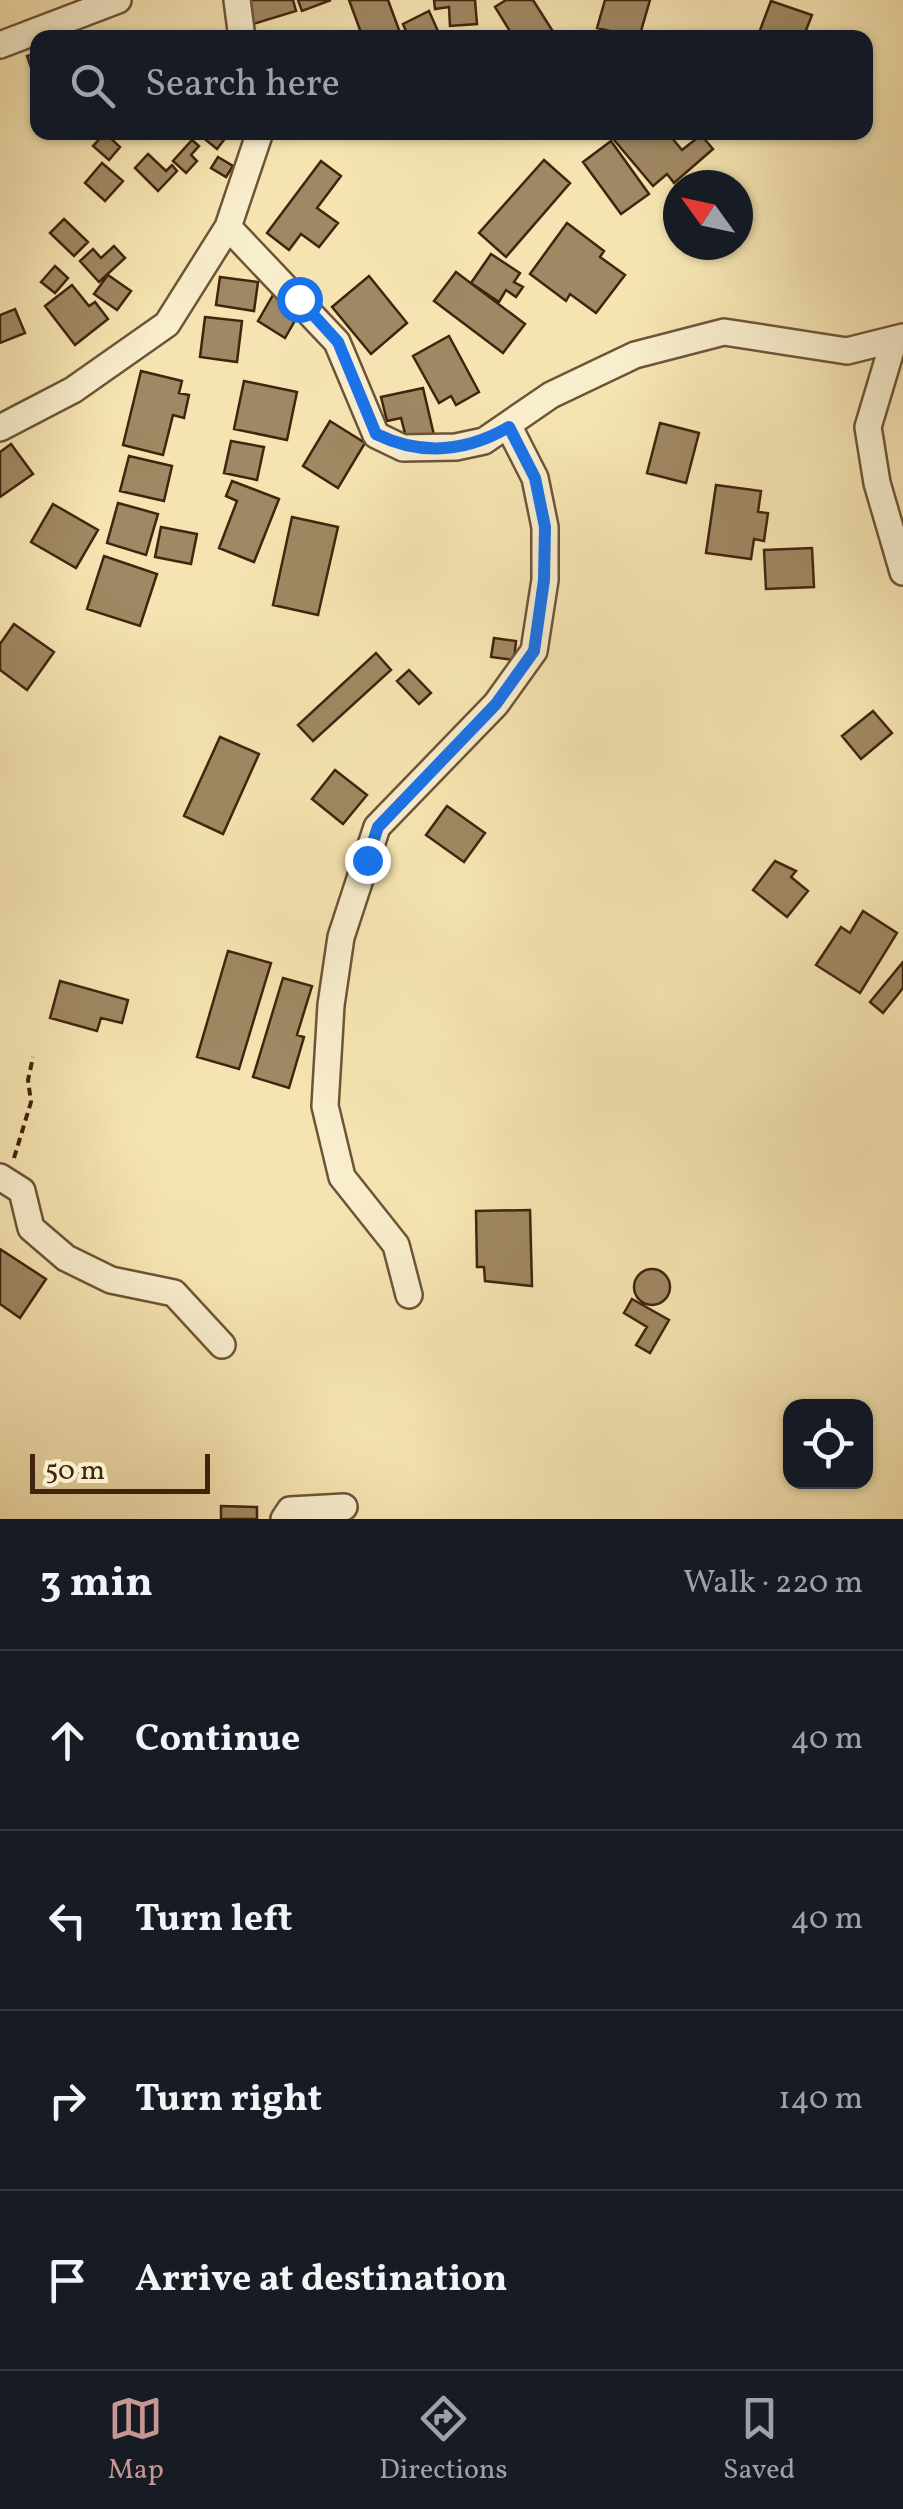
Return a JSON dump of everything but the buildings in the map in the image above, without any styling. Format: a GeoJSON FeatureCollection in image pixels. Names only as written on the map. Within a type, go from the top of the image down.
{"type":"FeatureCollection","features":[{"type":"Feature","properties":{"kind":"street"},"geometry":{"type":"LineString","coordinates":[[39,30],[118,0]]}},
{"type":"Feature","properties":{"kind":"street"},"geometry":{"type":"LineString","coordinates":[[236,0],[241,30]]}},
{"type":"Feature","properties":{"kind":"street"},"geometry":{"type":"LineString","coordinates":[[0,45],[30,34]]}},
{"type":"Feature","properties":{"kind":"street"},"geometry":{"type":"LineString","coordinates":[[0,428],[73,390],[167,324],[228,226],[257,140]]}},
{"type":"Feature","properties":{"kind":"street"},"geometry":{"type":"LineString","coordinates":[[228,226],[338,342],[376,434],[403,448],[432,449],[484,441],[550,395],[635,355],[724,332],[847,352],[899,339]]}},
{"type":"Feature","properties":{"kind":"street"},"geometry":{"type":"LineString","coordinates":[[899,339],[868,426],[877,483],[903,572]]}},
{"type":"Feature","properties":{"kind":"street"},"geometry":{"type":"LineString","coordinates":[[409,1295],[396,1245],[342,1177],[326,1106],[330,1006],[341,937],[378,827],[496,704],[534,651],[544,580],[545,527],[535,478],[509,427]]}},
{"type":"Feature","properties":{"kind":"street"},"geometry":{"type":"LineString","coordinates":[[11,1184],[32,1228],[66,1258],[111,1280],[174,1293],[222,1345]]}},
{"type":"Feature","properties":{"kind":"street"},"geometry":{"type":"LineString","coordinates":[[284,1519],[290,1510],[344,1508]]}},
{"type":"Feature","properties":{"kind":"path"},"geometry":{"type":"LineString","coordinates":[[11,1184],[12,1167],[31,1102],[33,1057]]}},
{"type":"Feature","properties":{"kind":"route"},"geometry":{"type":"LineString","coordinates":[[299,299],[338,342],[357,398],[376,434],[403,448],[432,449],[484,441],[509,427],[535,478],[545,527],[544,580],[534,651],[496,704],[378,827],[367,860]]}}]}
